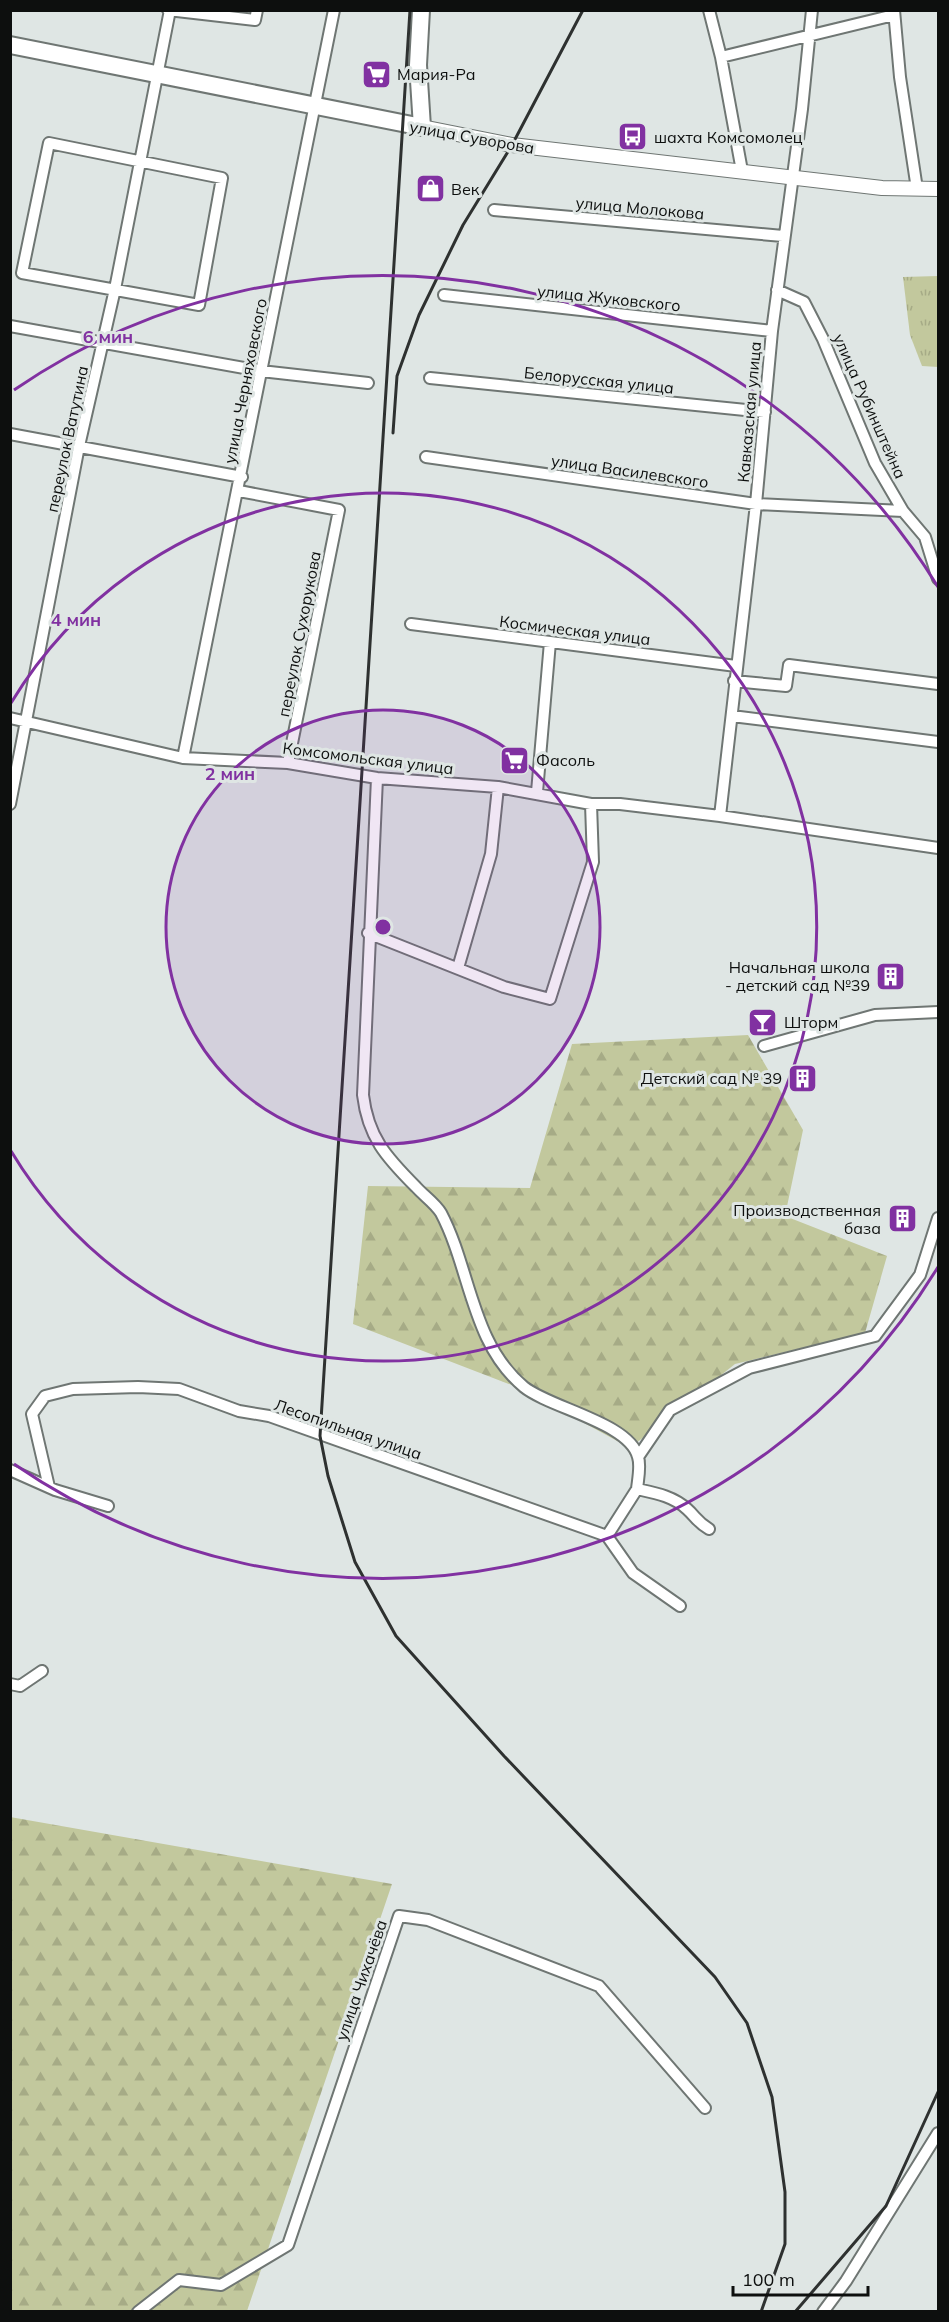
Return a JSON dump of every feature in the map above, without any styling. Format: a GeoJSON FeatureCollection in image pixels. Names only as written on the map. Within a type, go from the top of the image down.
{"type":"FeatureCollection","features":[{"type":"Feature","properties":{"kind":"main road"},"geometry":{"type":"LineString","coordinates":[[421,10],[418,65],[422,128]]}},
{"type":"Feature","properties":{"kind":"main road","name":"улица Суворова"},"geometry":{"type":"LineString","coordinates":[[10,45],[422,128]]}},
{"type":"Feature","properties":{"kind":"street"},"geometry":{"type":"LineString","coordinates":[[169,11],[255,20],[257,10]]}},
{"type":"Feature","properties":{"kind":"street","name":"улица Черняховского"},"geometry":{"type":"LineString","coordinates":[[183,758],[242,477],[313,107],[334,10]]}},
{"type":"Feature","properties":{"kind":"street"},"geometry":{"type":"LineString","coordinates":[[709,10],[721,57],[742,171]]}},
{"type":"Feature","properties":{"kind":"street","name":"Кавказская улица"},"geometry":{"type":"LineString","coordinates":[[720,816],[756,504],[772,331],[812,10]]}},
{"type":"Feature","properties":{"kind":"street","name":"переулок Ватутина"},"geometry":{"type":"LineString","coordinates":[[10,804],[24,721],[79,446],[115,290],[169,11]]}},
{"type":"Feature","properties":{"kind":"street"},"geometry":{"type":"LineString","coordinates":[[721,57],[894,13],[900,77],[917,189]]}},
{"type":"Feature","properties":{"kind":"street","name":"улица Суворова"},"geometry":{"type":"LineString","coordinates":[[422,128],[512,146],[791,178],[939,189]]}},
{"type":"Feature","properties":{"kind":"street"},"geometry":{"type":"LineString","coordinates":[[49,143],[222,178],[199,305],[115,290],[22,273],[49,143]]}},
{"type":"Feature","properties":{"kind":"street","name":"улица Молокова"},"geometry":{"type":"LineString","coordinates":[[494,210],[783,236]]}},
{"type":"Feature","properties":{"kind":"street","name":"улица Рубинштейна"},"geometry":{"type":"LineString","coordinates":[[777,290],[804,302],[823,339],[875,462],[903,511],[925,537],[939,579]]}},
{"type":"Feature","properties":{"kind":"street","name":"улица Жуковского"},"geometry":{"type":"LineString","coordinates":[[444,295],[772,331]]}},
{"type":"Feature","properties":{"kind":"street"},"geometry":{"type":"LineString","coordinates":[[10,326],[103,345],[261,371],[368,383]]}},
{"type":"Feature","properties":{"kind":"street","name":"Белорусская улица"},"geometry":{"type":"LineString","coordinates":[[430,378],[765,412]]}},
{"type":"Feature","properties":{"kind":"street"},"geometry":{"type":"LineString","coordinates":[[10,435],[242,477]]}},
{"type":"Feature","properties":{"kind":"street","name":"улица Василевского"},"geometry":{"type":"LineString","coordinates":[[426,457],[756,504],[903,511]]}},
{"type":"Feature","properties":{"kind":"street","name":"переулок Сухорукова"},"geometry":{"type":"LineString","coordinates":[[239,491],[339,510],[288,763]]}},
{"type":"Feature","properties":{"kind":"street","name":"Космическая улица"},"geometry":{"type":"LineString","coordinates":[[411,624],[736,666]]}},
{"type":"Feature","properties":{"kind":"street"},"geometry":{"type":"LineString","coordinates":[[537,792],[550,642]]}},
{"type":"Feature","properties":{"kind":"street"},"geometry":{"type":"LineString","coordinates":[[734,681],[786,686],[789,665],[939,684]]}},
{"type":"Feature","properties":{"kind":"street"},"geometry":{"type":"LineString","coordinates":[[732,716],[939,742]]}},
{"type":"Feature","properties":{"kind":"street","name":"Комсомольская улица"},"geometry":{"type":"LineString","coordinates":[[10,718],[183,758],[288,763],[377,778],[498,787],[537,792],[591,804],[620,804],[720,816],[939,848]]}},
{"type":"Feature","properties":{"kind":"street"},"geometry":{"type":"LineString","coordinates":[[377,778],[368,933],[363,1095],[366,1117],[377,1144],[440,1211],[453,1242],[473,1306],[496,1358],[525,1388],[619,1434],[633,1446],[638,1457],[637,1489],[607,1536],[633,1573],[680,1606]]}},
{"type":"Feature","properties":{"kind":"street"},"geometry":{"type":"LineString","coordinates":[[458,968],[491,854],[498,787]]}},
{"type":"Feature","properties":{"kind":"street"},"geometry":{"type":"LineString","coordinates":[[368,933],[504,987],[550,999],[593,862],[591,804]]}},
{"type":"Feature","properties":{"kind":"street"},"geometry":{"type":"LineString","coordinates":[[764,1046],[875,1015],[939,1012]]}},
{"type":"Feature","properties":{"kind":"street"},"geometry":{"type":"LineString","coordinates":[[638,1457],[670,1410],[749,1368],[875,1336],[920,1275],[939,1218]]}},
{"type":"Feature","properties":{"kind":"street","name":"Лесопильная улица"},"geometry":{"type":"LineString","coordinates":[[49,1487],[32,1414],[45,1396],[73,1389],[179,1389],[239,1411],[269,1416],[607,1536]]}},
{"type":"Feature","properties":{"kind":"street"},"geometry":{"type":"LineString","coordinates":[[10,1470],[49,1487],[108,1506]]}},
{"type":"Feature","properties":{"kind":"street"},"geometry":{"type":"LineString","coordinates":[[637,1489],[668,1496],[688,1510],[696,1522],[709,1529]]}},
{"type":"Feature","properties":{"kind":"street"},"geometry":{"type":"LineString","coordinates":[[10,1684],[20,1686],[42,1671]]}},
{"type":"Feature","properties":{"kind":"street","name":"улица Чихачёва"},"geometry":{"type":"LineString","coordinates":[[138,2312],[179,2280],[221,2285],[288,2245],[399,1916],[428,1920],[599,1986],[705,2108]]}},
{"type":"Feature","properties":{"kind":"street"},"geometry":{"type":"LineString","coordinates":[[823,2312],[846,2281],[939,2133]]}},
{"type":"Feature","properties":{"kind":"green space"},"geometry":{"type":"Polygon","coordinates":[[[938,276],[938,367],[922,366],[910,335],[903,277],[938,276]]]}},
{"type":"Feature","properties":{"kind":"green space"},"geometry":{"type":"Polygon","coordinates":[[[748,1035],[803,1130],[785,1216],[887,1256],[865,1333],[735,1364],[630,1448],[522,1389],[353,1324],[368,1186],[530,1188],[572,1044],[748,1035]]]}},
{"type":"Feature","properties":{"kind":"green space"},"geometry":{"type":"Polygon","coordinates":[[[10,1817],[392,1884],[247,2311],[11,2311],[10,1817]]]}},
{"type":"Feature","properties":{"kind":"railway"},"geometry":{"type":"LineString","coordinates":[[410,10],[320,1436],[328,1476],[355,1562],[396,1636],[504,1756],[715,1977],[747,2023],[772,2097],[785,2192],[785,2244],[761,2312]]}},
{"type":"Feature","properties":{"kind":"railway"},"geometry":{"type":"LineString","coordinates":[[393,433],[397,376],[419,315],[463,225],[512,145],[583,10]]}},
{"type":"Feature","properties":{"kind":"railway"},"geometry":{"type":"LineString","coordinates":[[795,2312],[886,2206],[938,2092]]}},
{"type":"Feature","properties":{"kind":"place","name":"Мария-Ра"},"geometry":{"type":"Point","coordinates":[376,74]}},
{"type":"Feature","properties":{"kind":"place","name":"шахта Комсомолец"},"geometry":{"type":"Point","coordinates":[633,137]}},
{"type":"Feature","properties":{"kind":"place","name":"Век"},"geometry":{"type":"Point","coordinates":[430,189]}},
{"type":"Feature","properties":{"kind":"place","name":"Фасоль"},"geometry":{"type":"Point","coordinates":[515,760]}},
{"type":"Feature","properties":{"kind":"place","name":"Начальная школа - детский сад №39"},"geometry":{"type":"Point","coordinates":[891,976]}},
{"type":"Feature","properties":{"kind":"place","name":"Шторм"},"geometry":{"type":"Point","coordinates":[763,1022]}},
{"type":"Feature","properties":{"kind":"place","name":"Детский сад № 39"},"geometry":{"type":"Point","coordinates":[803,1078]}},
{"type":"Feature","properties":{"kind":"place","name":"Производственная база"},"geometry":{"type":"Point","coordinates":[902,1219]}}]}
